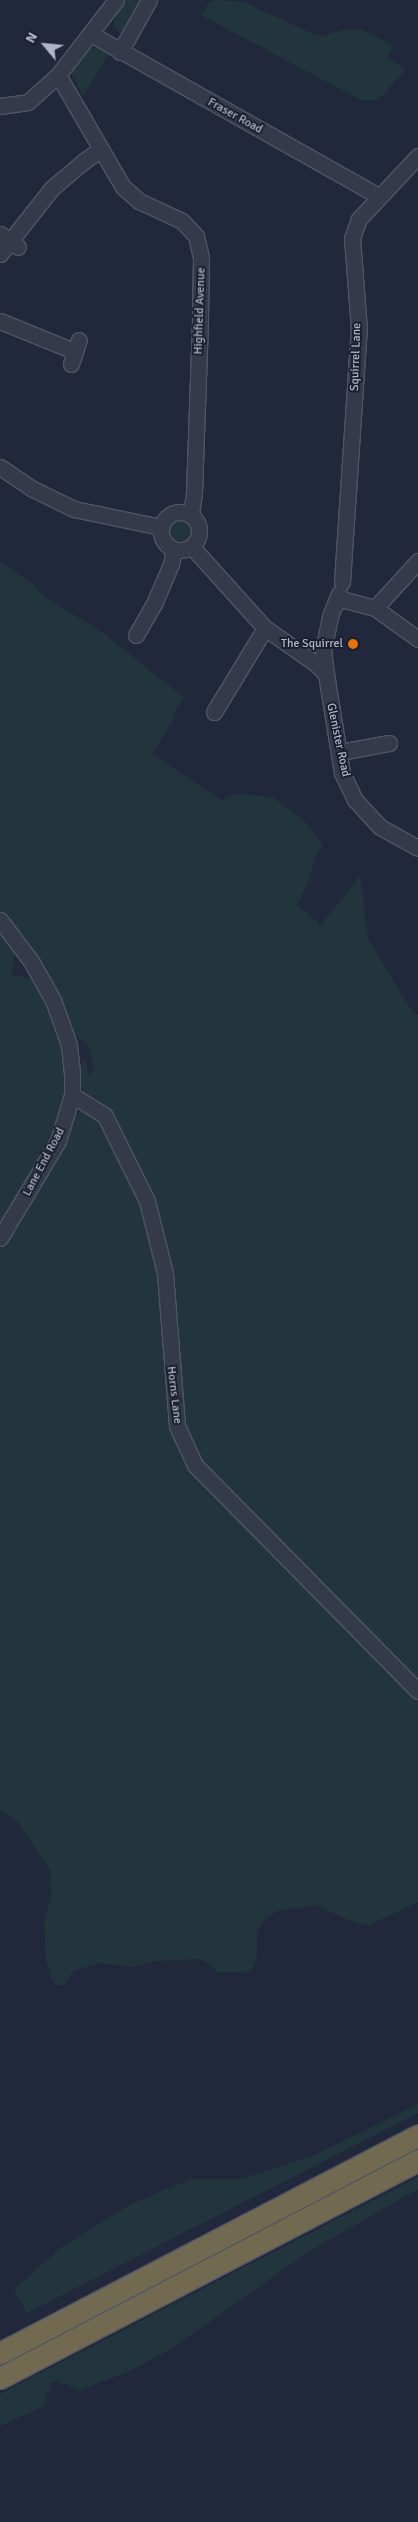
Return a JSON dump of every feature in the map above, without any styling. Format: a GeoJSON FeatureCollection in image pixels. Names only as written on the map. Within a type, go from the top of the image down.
{"type":"FeatureCollection","features":[{"type":"Feature","properties":{"kind":"highway"},"geometry":{"type":"LineString","coordinates":[[0,2353],[418,2135]]}},
{"type":"Feature","properties":{"kind":"highway"},"geometry":{"type":"LineString","coordinates":[[0,2378],[418,2160]]}},
{"type":"Feature","properties":{"kind":"street"},"geometry":{"type":"LineString","coordinates":[[0,106],[28,102],[58,75],[116,0]]}},
{"type":"Feature","properties":{"kind":"street"},"geometry":{"type":"LineString","coordinates":[[120,52],[149,0]]}},
{"type":"Feature","properties":{"kind":"street","name":"Fraser Road"},"geometry":{"type":"LineString","coordinates":[[91,34],[379,196]]}},
{"type":"Feature","properties":{"kind":"street","name":"Highfield Avenue"},"geometry":{"type":"LineString","coordinates":[[58,75],[123,187],[139,201],[182,221],[196,236],[201,257],[194,494],[191,514]]}},
{"type":"Feature","properties":{"kind":"street"},"geometry":{"type":"LineString","coordinates":[[0,254],[9,240],[52,188],[100,150]]}},
{"type":"Feature","properties":{"kind":"street","name":"Squirrel Lane"},"geometry":{"type":"LineString","coordinates":[[326,674],[323,650],[330,616],[340,591],[359,329],[352,238],[359,218],[418,156]]}},
{"type":"Feature","properties":{"kind":"street"},"geometry":{"type":"LineString","coordinates":[[0,321],[75,352]]}},
{"type":"Feature","properties":{"kind":"street"},"geometry":{"type":"LineString","coordinates":[[0,467],[33,489],[74,509],[161,527]]}},
{"type":"Feature","properties":{"kind":"street"},"geometry":{"type":"LineString","coordinates":[[176,512],[191,514],[197,521],[200,530],[198,539],[192,547],[187,550],[174,550],[163,541],[161,527],[169,514],[176,512]]}},
{"type":"Feature","properties":{"kind":"street"},"geometry":{"type":"LineString","coordinates":[[192,547],[265,628],[315,663],[326,674]]}},
{"type":"Feature","properties":{"kind":"street"},"geometry":{"type":"LineString","coordinates":[[136,635],[154,604],[171,564],[174,550]]}},
{"type":"Feature","properties":{"kind":"street"},"geometry":{"type":"LineString","coordinates":[[375,608],[418,561]]}},
{"type":"Feature","properties":{"kind":"street"},"geometry":{"type":"LineString","coordinates":[[340,591],[345,600],[375,608],[418,639]]}},
{"type":"Feature","properties":{"kind":"street"},"geometry":{"type":"LineString","coordinates":[[215,712],[265,628]]}},
{"type":"Feature","properties":{"kind":"street","name":"Glenister Road"},"geometry":{"type":"LineString","coordinates":[[326,674],[342,773],[355,800],[380,827],[418,848]]}},
{"type":"Feature","properties":{"kind":"street"},"geometry":{"type":"LineString","coordinates":[[340,752],[389,743]]}},
{"type":"Feature","properties":{"kind":"street","name":"Lane End Road"},"geometry":{"type":"LineString","coordinates":[[0,920],[31,962],[53,1000],[69,1045],[72,1095],[58,1141],[0,1238]]}},
{"type":"Feature","properties":{"kind":"street","name":"Horns Lane"},"geometry":{"type":"LineString","coordinates":[[72,1095],[105,1116],[148,1201],[165,1274],[177,1426],[195,1464],[418,1691]]}},
{"type":"Feature","properties":{"kind":"shaded area"},"geometry":{"type":"Polygon","coordinates":[[[126,0],[143,0],[124,35],[113,27],[116,16],[126,0]]]}},
{"type":"Feature","properties":{"kind":"shaded area"},"geometry":{"type":"Polygon","coordinates":[[[216,0],[244,2],[315,35],[322,36],[347,29],[363,30],[394,46],[387,57],[406,69],[382,96],[375,100],[361,100],[201,15],[209,3],[216,0]]]}},
{"type":"Feature","properties":{"kind":"shaded area"},"geometry":{"type":"Polygon","coordinates":[[[103,46],[111,51],[83,95],[72,76],[72,71],[88,49],[103,46]]]}},
{"type":"Feature","properties":{"kind":"shaded area"},"geometry":{"type":"Polygon","coordinates":[[[181,514],[192,518],[196,529],[192,540],[181,544],[170,540],[166,529],[170,518],[181,514]]]}},
{"type":"Feature","properties":{"kind":"shaded area"},"geometry":{"type":"Polygon","coordinates":[[[0,561],[33,584],[45,597],[102,632],[184,698],[176,709],[174,719],[152,754],[221,800],[237,793],[274,798],[305,822],[323,845],[314,858],[309,880],[297,905],[321,925],[360,876],[368,938],[412,1011],[418,1015],[418,1902],[369,1925],[358,1924],[315,1905],[277,1911],[264,1920],[257,1931],[257,1954],[254,1966],[251,1970],[242,1972],[218,1972],[199,1959],[156,1961],[133,1967],[99,1963],[73,1971],[64,1985],[57,1986],[51,1978],[46,1960],[44,1927],[51,1896],[50,1870],[17,1821],[0,1810],[0,1250],[64,1144],[74,1116],[81,1110],[99,1105],[94,1093],[95,1102],[83,1092],[81,1084],[79,1065],[85,1059],[89,1075],[94,1071],[88,1044],[74,1035],[64,1006],[43,966],[0,915],[0,561]]]}},
{"type":"Feature","properties":{"kind":"shaded area"},"geometry":{"type":"Polygon","coordinates":[[[0,933],[15,949],[12,975],[34,979],[64,1045],[66,1079],[61,1115],[53,1139],[0,1229],[0,933]]]}},
{"type":"Feature","properties":{"kind":"shaded area"},"geometry":{"type":"Polygon","coordinates":[[[418,2104],[418,2113],[27,2313],[14,2290],[60,2248],[131,2204],[192,2179],[241,2179],[315,2155],[418,2104]]]}},
{"type":"Feature","properties":{"kind":"shaded area"},"geometry":{"type":"Polygon","coordinates":[[[418,2177],[418,2189],[308,2252],[174,2347],[132,2370],[79,2391],[65,2383],[61,2385],[58,2380],[54,2381],[49,2384],[52,2390],[47,2392],[44,2406],[0,2426],[0,2394],[418,2177]]]}},
{"type":"Feature","properties":{"kind":"place","name":"The Squirrel"},"geometry":{"type":"Point","coordinates":[353,644]}}]}
